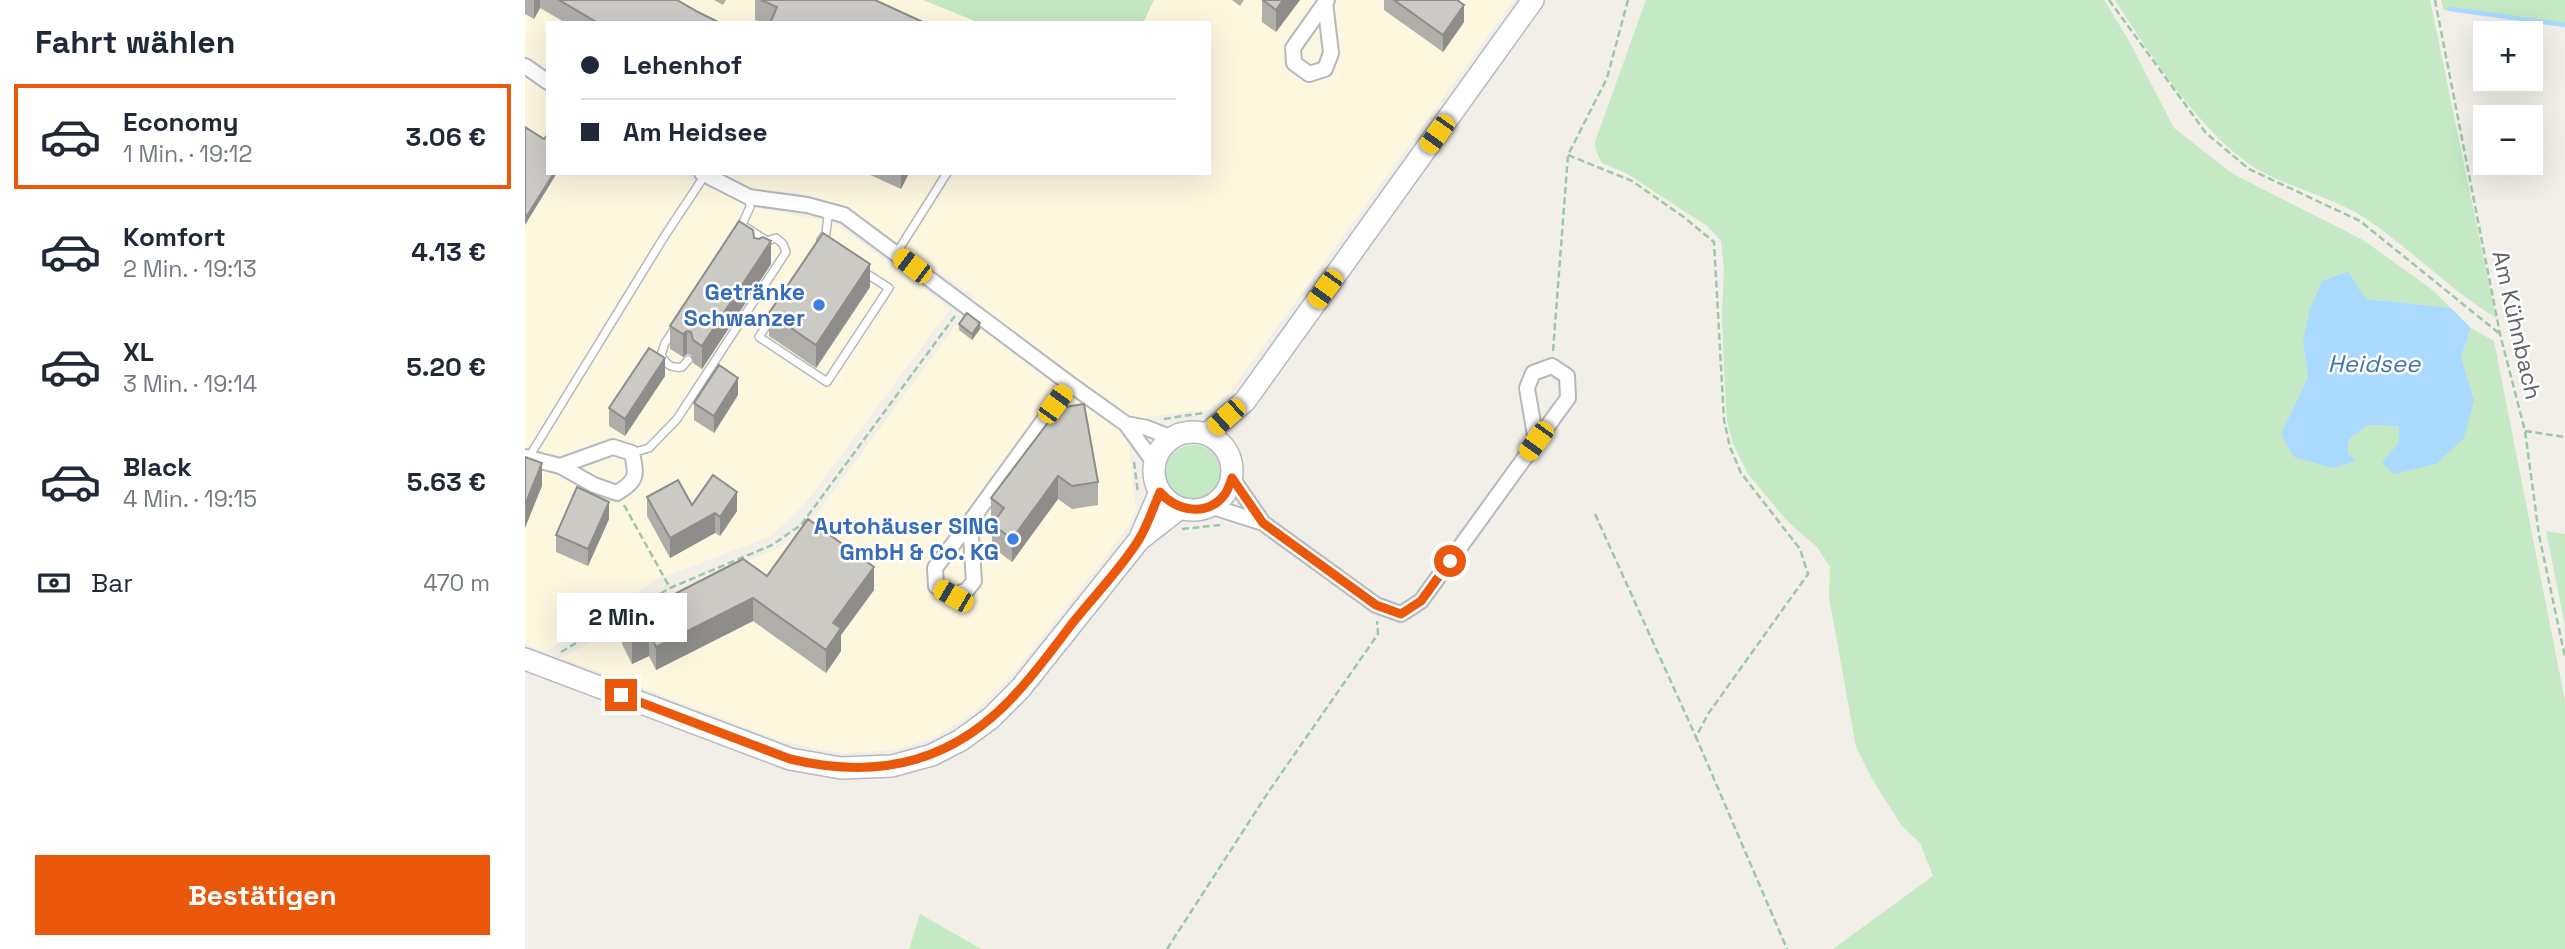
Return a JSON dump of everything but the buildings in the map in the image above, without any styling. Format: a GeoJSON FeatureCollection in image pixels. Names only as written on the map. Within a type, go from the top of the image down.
{"type":"FeatureCollection","features":[{"type":"Feature","properties":{"kind":"main road"},"geometry":{"type":"LineString","coordinates":[[1207,434],[1245,401],[1533,0]]}},
{"type":"Feature","properties":{"kind":"main road"},"geometry":{"type":"LineString","coordinates":[[1227,452],[1245,401]]}},
{"type":"Feature","properties":{"kind":"main road"},"geometry":{"type":"LineString","coordinates":[[1195,431],[1207,434],[1218,440],[1227,452],[1232,478],[1224,495],[1210,506],[1195,510],[1180,508],[1160,492],[1154,464],[1162,447],[1172,438],[1195,431]]}},
{"type":"Feature","properties":{"kind":"main road"},"geometry":{"type":"LineString","coordinates":[[1139,540],[1160,492]]}},
{"type":"Feature","properties":{"kind":"main road"},"geometry":{"type":"LineString","coordinates":[[525,659],[790,759],[841,768],[892,766],[932,755],[961,740],[991,718],[1020,689],[1139,540],[1180,508]]}},
{"type":"Feature","properties":{"kind":"street"},"geometry":{"type":"LineString","coordinates":[[525,66],[546,81]]}},
{"type":"Feature","properties":{"kind":"street"},"geometry":{"type":"LineString","coordinates":[[705,175],[749,197],[829,209],[843,215],[1126,424],[1154,464]]}},
{"type":"Feature","properties":{"kind":"street"},"geometry":{"type":"LineString","coordinates":[[1210,506],[1263,523],[1376,605],[1401,614],[1421,601],[1568,398],[1567,376],[1552,366],[1533,373],[1527,388],[1536,441]]}},
{"type":"Feature","properties":{"kind":"street"},"geometry":{"type":"LineString","coordinates":[[970,522],[974,581],[967,590],[953,596],[936,586],[935,568],[1070,384]]}},
{"type":"Feature","properties":{"kind":"street"},"geometry":{"type":"LineString","coordinates":[[1126,424],[1147,428],[1172,438]]}},
{"type":"Feature","properties":{"kind":"street"},"geometry":{"type":"LineString","coordinates":[[527,457],[560,466],[617,494],[632,484],[636,473],[632,453],[613,447],[560,466]]}},
{"type":"Feature","properties":{"kind":"street"},"geometry":{"type":"LineString","coordinates":[[1232,478],[1263,523]]}},
{"type":"Feature","properties":{"kind":"lane"},"geometry":{"type":"LineString","coordinates":[[527,457],[702,175]]}},
{"type":"Feature","properties":{"kind":"lane"},"geometry":{"type":"LineString","coordinates":[[896,254],[946,175]]}},
{"type":"Feature","properties":{"kind":"lane"},"geometry":{"type":"LineString","coordinates":[[736,236],[750,207],[749,197]]}},
{"type":"Feature","properties":{"kind":"lane"},"geometry":{"type":"LineString","coordinates":[[829,209],[826,233],[820,243],[831,250]]}},
{"type":"Feature","properties":{"kind":"lane"},"geometry":{"type":"LineString","coordinates":[[743,225],[767,241]]}},
{"type":"Feature","properties":{"kind":"lane"},"geometry":{"type":"LineString","coordinates":[[632,453],[649,448],[677,419],[786,252],[783,244],[776,238],[767,241],[758,256]]}},
{"type":"Feature","properties":{"kind":"lane"},"geometry":{"type":"LineString","coordinates":[[779,306],[759,337],[827,382],[889,288],[854,265]]}},
{"type":"Feature","properties":{"kind":"lane"},"geometry":{"type":"LineString","coordinates":[[679,321],[661,355],[666,365],[672,368],[682,367],[688,360]]}},
{"type":"Feature","properties":{"kind":"path"},"geometry":{"type":"LineString","coordinates":[[1552,366],[1568,155],[1607,78],[1628,0]]}},
{"type":"Feature","properties":{"kind":"path"},"geometry":{"type":"LineString","coordinates":[[2109,0],[2206,133],[2249,169],[2360,222],[2500,334]]}},
{"type":"Feature","properties":{"kind":"path","name":"Am Kühnbach"},"geometry":{"type":"LineString","coordinates":[[2435,0],[2500,334],[2525,431],[2539,535],[2565,657]]}},
{"type":"Feature","properties":{"kind":"path"},"geometry":{"type":"LineString","coordinates":[[1568,155],[1632,181],[1714,242],[1724,420],[1730,447],[1741,473],[1800,550],[1808,574],[1708,714],[1696,737]]}},
{"type":"Feature","properties":{"kind":"path"},"geometry":{"type":"LineString","coordinates":[[554,658],[568,646],[670,587],[772,545],[801,525],[963,306]]}},
{"type":"Feature","properties":{"kind":"path"},"geometry":{"type":"LineString","coordinates":[[2525,431],[2565,437]]}},
{"type":"Feature","properties":{"kind":"path"},"geometry":{"type":"LineString","coordinates":[[1133,457],[1139,495]]}},
{"type":"Feature","properties":{"kind":"path"},"geometry":{"type":"LineString","coordinates":[[617,494],[670,587]]}},
{"type":"Feature","properties":{"kind":"path"},"geometry":{"type":"LineString","coordinates":[[1595,514],[1696,737],[1787,949]]}},
{"type":"Feature","properties":{"kind":"path"},"geometry":{"type":"LineString","coordinates":[[1172,531],[1226,525]]}},
{"type":"Feature","properties":{"kind":"path"},"geometry":{"type":"LineString","coordinates":[[1167,949],[1269,791],[1378,635],[1377,620]]}},
{"type":"Feature","properties":{"kind":"shaded area"},"geometry":{"type":"Polygon","coordinates":[[[525,0],[923,0],[975,21],[546,21],[546,175],[682,175],[757,208],[835,223],[950,309],[803,506],[771,536],[656,580],[546,652],[525,644],[525,0]]]}},
{"type":"Feature","properties":{"kind":"shaded area"},"geometry":{"type":"Polygon","coordinates":[[[1154,0],[1514,0],[1230,392],[1210,409],[1147,417],[1128,442],[1136,510],[1131,521],[1011,676],[973,713],[933,738],[894,750],[843,753],[777,739],[563,658],[672,594],[779,548],[807,527],[976,298],[849,208],[805,194],[748,188],[725,175],[1211,175],[1211,21],[1144,21],[1154,0]]]}},
{"type":"Feature","properties":{"kind":"green space"},"geometry":{"type":"Polygon","coordinates":[[[923,0],[1154,0],[1144,21],[975,21],[923,0]]]}},
{"type":"Feature","properties":{"kind":"green space"},"geometry":{"type":"Polygon","coordinates":[[[1646,0],[2104,0],[2128,39],[2174,128],[2233,174],[2363,240],[2430,288],[2451,308],[2366,299],[2303,342],[2308,377],[2281,434],[2356,462],[2348,453],[2349,439],[2368,425],[2400,426],[2399,443],[2474,400],[2461,357],[2471,328],[2494,341],[2565,701],[2565,949],[1833,949],[1933,876],[1920,843],[1901,825],[1856,747],[1829,597],[1830,567],[1817,547],[1787,521],[1748,474],[1733,444],[1727,421],[1721,241],[1707,226],[1626,173],[1602,163],[1596,151],[1595,142],[1646,0]]]}},
{"type":"Feature","properties":{"kind":"green space"},"geometry":{"type":"Polygon","coordinates":[[[2115,0],[2430,0],[2496,318],[2462,295],[2365,218],[2337,203],[2262,172],[2230,149],[2211,131],[2176,88],[2115,0]]]}},
{"type":"Feature","properties":{"kind":"green space"},"geometry":{"type":"Polygon","coordinates":[[[2441,0],[2565,0],[2565,27],[2543,24],[2543,21],[2522,21],[2444,10],[2441,0]]]}},
{"type":"Feature","properties":{"kind":"green space"},"geometry":{"type":"Polygon","coordinates":[[[1188,445],[1198,445],[1213,453],[1219,462],[1219,484],[1213,493],[1198,501],[1188,501],[1170,489],[1165,478],[1165,468],[1177,450],[1188,445]]]}},
{"type":"Feature","properties":{"kind":"green space"},"geometry":{"type":"Polygon","coordinates":[[[2546,531],[2565,534],[2565,626],[2546,531]]]}},
{"type":"Feature","properties":{"kind":"green space"},"geometry":{"type":"Polygon","coordinates":[[[920,914],[981,949],[909,949],[920,914]]]}},
{"type":"Feature","properties":{"kind":"water","name":"Heidsee"},"geometry":{"type":"Polygon","coordinates":[[[2348,272],[2366,299],[2451,308],[2471,328],[2461,357],[2474,400],[2464,438],[2436,464],[2393,474],[2382,462],[2399,443],[2399,426],[2368,425],[2349,439],[2348,453],[2356,461],[2333,468],[2294,457],[2281,434],[2308,377],[2303,342],[2310,309],[2322,281],[2348,272]]]}},
{"type":"Feature","properties":{"kind":"waterway"},"geometry":{"type":"LineString","coordinates":[[2450,9],[2565,25]]}},
{"type":"Feature","properties":{"kind":"place","name":"Getränke Schwanzer"},"geometry":{"type":"Point","coordinates":[819,305]}},
{"type":"Feature","properties":{"kind":"place","name":"Autohäuser SING GmbH & Co. KG"},"geometry":{"type":"Point","coordinates":[1013,539]}},
{"type":"Feature","properties":{"kind":"route"},"geometry":{"type":"LineString","coordinates":[[621,695],[790,759],[817,766],[872,768],[892,766],[932,755],[961,740],[991,718],[1020,689],[1139,540],[1160,492],[1180,508],[1195,510],[1210,506],[1224,495],[1232,478],[1263,523],[1376,605],[1401,614],[1421,601],[1450,561]]}}]}
